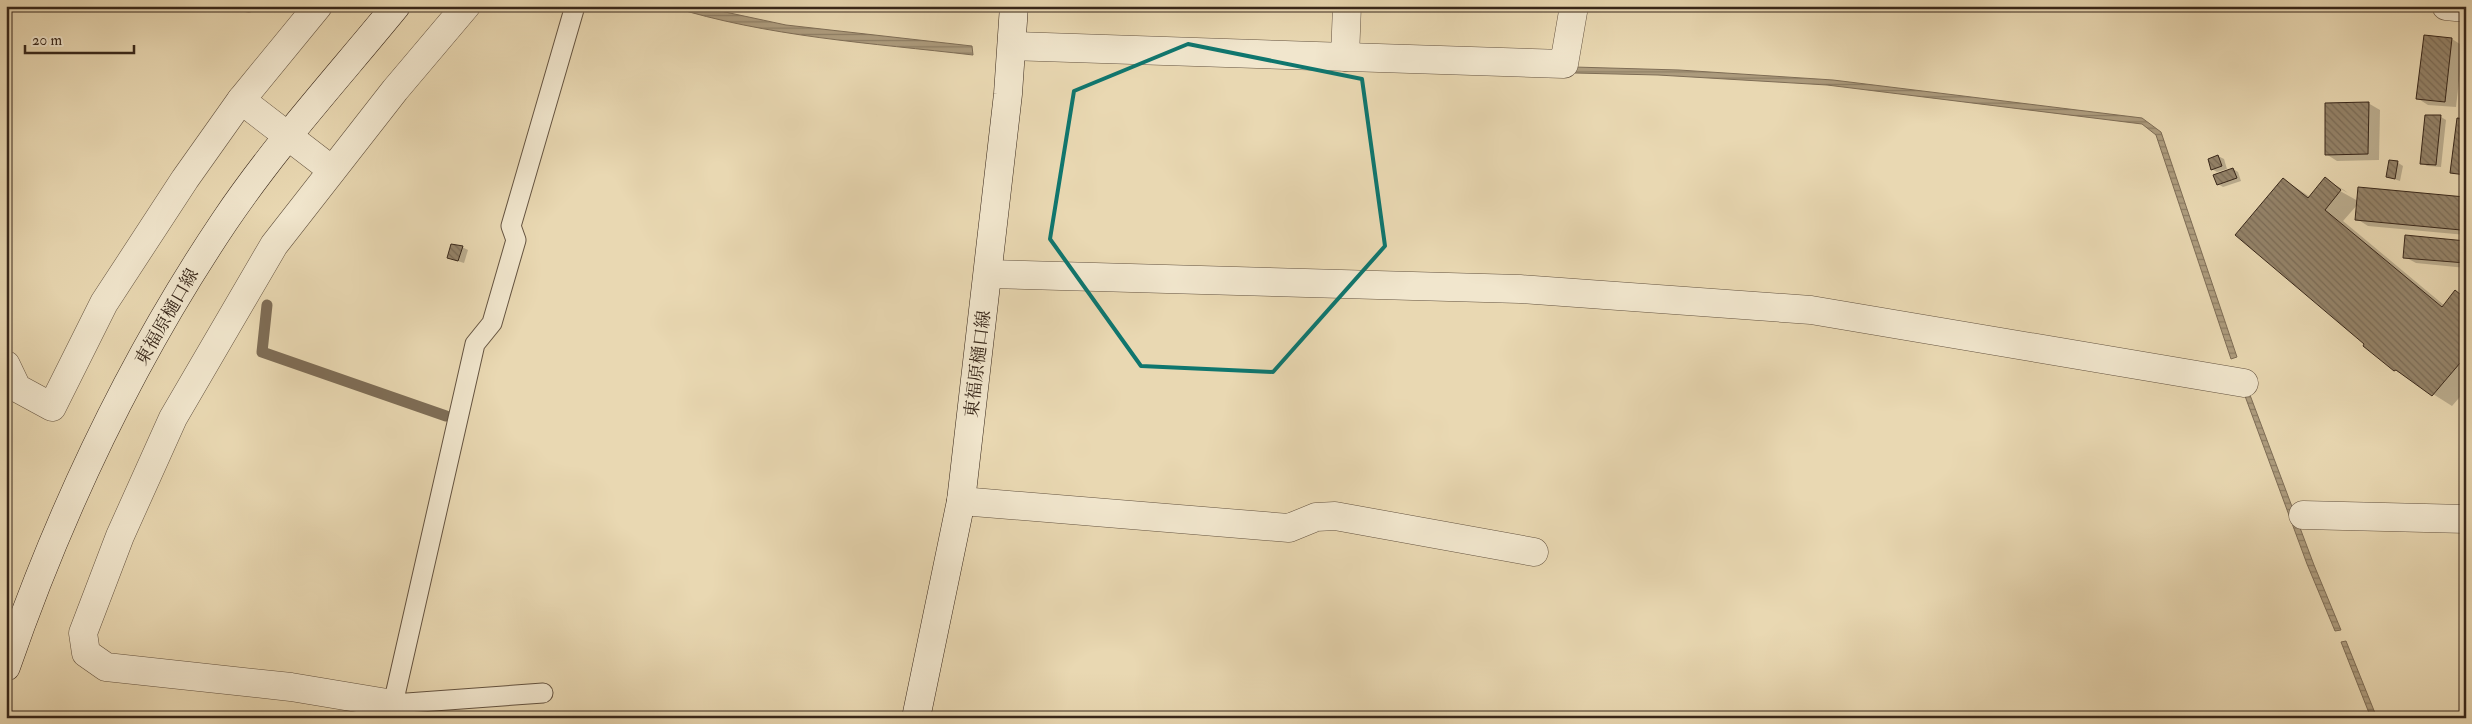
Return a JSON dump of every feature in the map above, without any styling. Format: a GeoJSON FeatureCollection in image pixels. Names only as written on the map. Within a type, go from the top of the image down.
{"type":"FeatureCollection","features":[{"type":"Feature","properties":{"kind":"street"},"geometry":{"type":"LineString","coordinates":[[6,365],[18,388],[52,407],[104,303],[185,179],[241,100],[318,6]]}},
{"type":"Feature","properties":{"kind":"street","name":"東福原樋口線"},"geometry":{"type":"LineString","coordinates":[[6,667],[82,473],[153,339],[224,222],[288,136],[396,6]]}},
{"type":"Feature","properties":{"kind":"street"},"geometry":{"type":"LineString","coordinates":[[393,704],[291,687],[106,667],[86,653],[83,633],[120,536],[173,418],[274,245],[395,90],[466,6]]}},
{"type":"Feature","properties":{"kind":"street","name":"東福原樋口線"},"geometry":{"type":"LineString","coordinates":[[916,718],[961,501],[988,274],[1012,46],[1014,6]]}},
{"type":"Feature","properties":{"kind":"street"},"geometry":{"type":"LineString","coordinates":[[1345,57],[1347,6]]}},
{"type":"Feature","properties":{"kind":"street"},"geometry":{"type":"LineString","coordinates":[[1012,46],[1564,64],[1574,6]]}},
{"type":"Feature","properties":{"kind":"street"},"geometry":{"type":"LineString","coordinates":[[2446,6],[2466,8]]}},
{"type":"Feature","properties":{"kind":"street"},"geometry":{"type":"LineString","coordinates":[[241,100],[332,170]]}},
{"type":"Feature","properties":{"kind":"street"},"geometry":{"type":"LineString","coordinates":[[988,274],[1520,289],[1811,310],[2244,383]]}},
{"type":"Feature","properties":{"kind":"street"},"geometry":{"type":"LineString","coordinates":[[961,501],[1289,528],[1316,516],[1335,516],[1534,552]]}},
{"type":"Feature","properties":{"kind":"street"},"geometry":{"type":"LineString","coordinates":[[2303,515],[2466,518]]}},
{"type":"Feature","properties":{"kind":"lane"},"geometry":{"type":"LineString","coordinates":[[543,693],[393,704],[475,344],[492,323],[516,240],[511,226],[575,6]]}},
{"type":"Feature","properties":{"kind":"highlighted area"},"geometry":{"type":"Polygon","coordinates":[[[1188,44],[1362,79],[1385,246],[1273,372],[1141,366],[1050,239],[1074,91],[1188,44]]]}},
{"type":"Feature","properties":{"kind":"shaded area"},"geometry":{"type":"Polygon","coordinates":[[[669,6],[697,6],[786,25],[972,46],[973,55],[782,32],[706,17],[669,6]]]}},
{"type":"Feature","properties":{"kind":"shaded area"},"geometry":{"type":"Polygon","coordinates":[[[1574,67],[1679,70],[1833,80],[2142,118],[2161,132],[2237,357],[2231,359],[2156,135],[2142,124],[1827,85],[1658,75],[1575,73],[1574,67]]]}},
{"type":"Feature","properties":{"kind":"shaded area"},"geometry":{"type":"Polygon","coordinates":[[[2250,395],[2314,565],[2341,630],[2335,631],[2307,564],[2245,396],[2250,395]]]}},
{"type":"Feature","properties":{"kind":"shaded area"},"geometry":{"type":"Polygon","coordinates":[[[2346,641],[2377,718],[2371,718],[2341,642],[2346,641]]]}},
{"type":"Feature","properties":{"kind":"building"},"geometry":{"type":"Polygon","coordinates":[[[2424,35],[2452,38],[2445,102],[2416,99],[2424,35]]]}},
{"type":"Feature","properties":{"kind":"building"},"geometry":{"type":"Polygon","coordinates":[[[2369,102],[2368,154],[2325,155],[2325,103],[2369,102]]]}},
{"type":"Feature","properties":{"kind":"building"},"geometry":{"type":"Polygon","coordinates":[[[2425,115],[2441,115],[2436,165],[2420,164],[2425,115]]]}},
{"type":"Feature","properties":{"kind":"building"},"geometry":{"type":"Polygon","coordinates":[[[2457,118],[2466,119],[2466,175],[2450,173],[2457,118]]]}},
{"type":"Feature","properties":{"kind":"building"},"geometry":{"type":"Polygon","coordinates":[[[2218,155],[2222,166],[2211,170],[2208,159],[2218,155]]]}},
{"type":"Feature","properties":{"kind":"building"},"geometry":{"type":"Polygon","coordinates":[[[2389,160],[2398,161],[2395,179],[2386,177],[2389,160]]]}},
{"type":"Feature","properties":{"kind":"building"},"geometry":{"type":"Polygon","coordinates":[[[2233,168],[2237,178],[2217,185],[2213,175],[2233,168]]]}},
{"type":"Feature","properties":{"kind":"building"},"geometry":{"type":"Polygon","coordinates":[[[2325,177],[2341,190],[2325,210],[2442,307],[2455,290],[2466,299],[2466,356],[2432,396],[2396,370],[2394,371],[2363,346],[2364,344],[2235,235],[2283,178],[2308,198],[2325,177]]]}},
{"type":"Feature","properties":{"kind":"building"},"geometry":{"type":"Polygon","coordinates":[[[2358,187],[2465,197],[2461,230],[2355,220],[2358,187]]]}},
{"type":"Feature","properties":{"kind":"building"},"geometry":{"type":"Polygon","coordinates":[[[2405,235],[2466,241],[2466,263],[2403,258],[2405,235]]]}},
{"type":"Feature","properties":{"kind":"building"},"geometry":{"type":"Polygon","coordinates":[[[451,244],[463,246],[458,261],[447,258],[451,244]]]}},
{"type":"Feature","properties":{"kind":"waterway"},"geometry":{"type":"LineString","coordinates":[[243,6],[249,7]]}},
{"type":"Feature","properties":{"kind":"waterway"},"geometry":{"type":"LineString","coordinates":[[267,305],[262,352],[446,416]]}}]}
